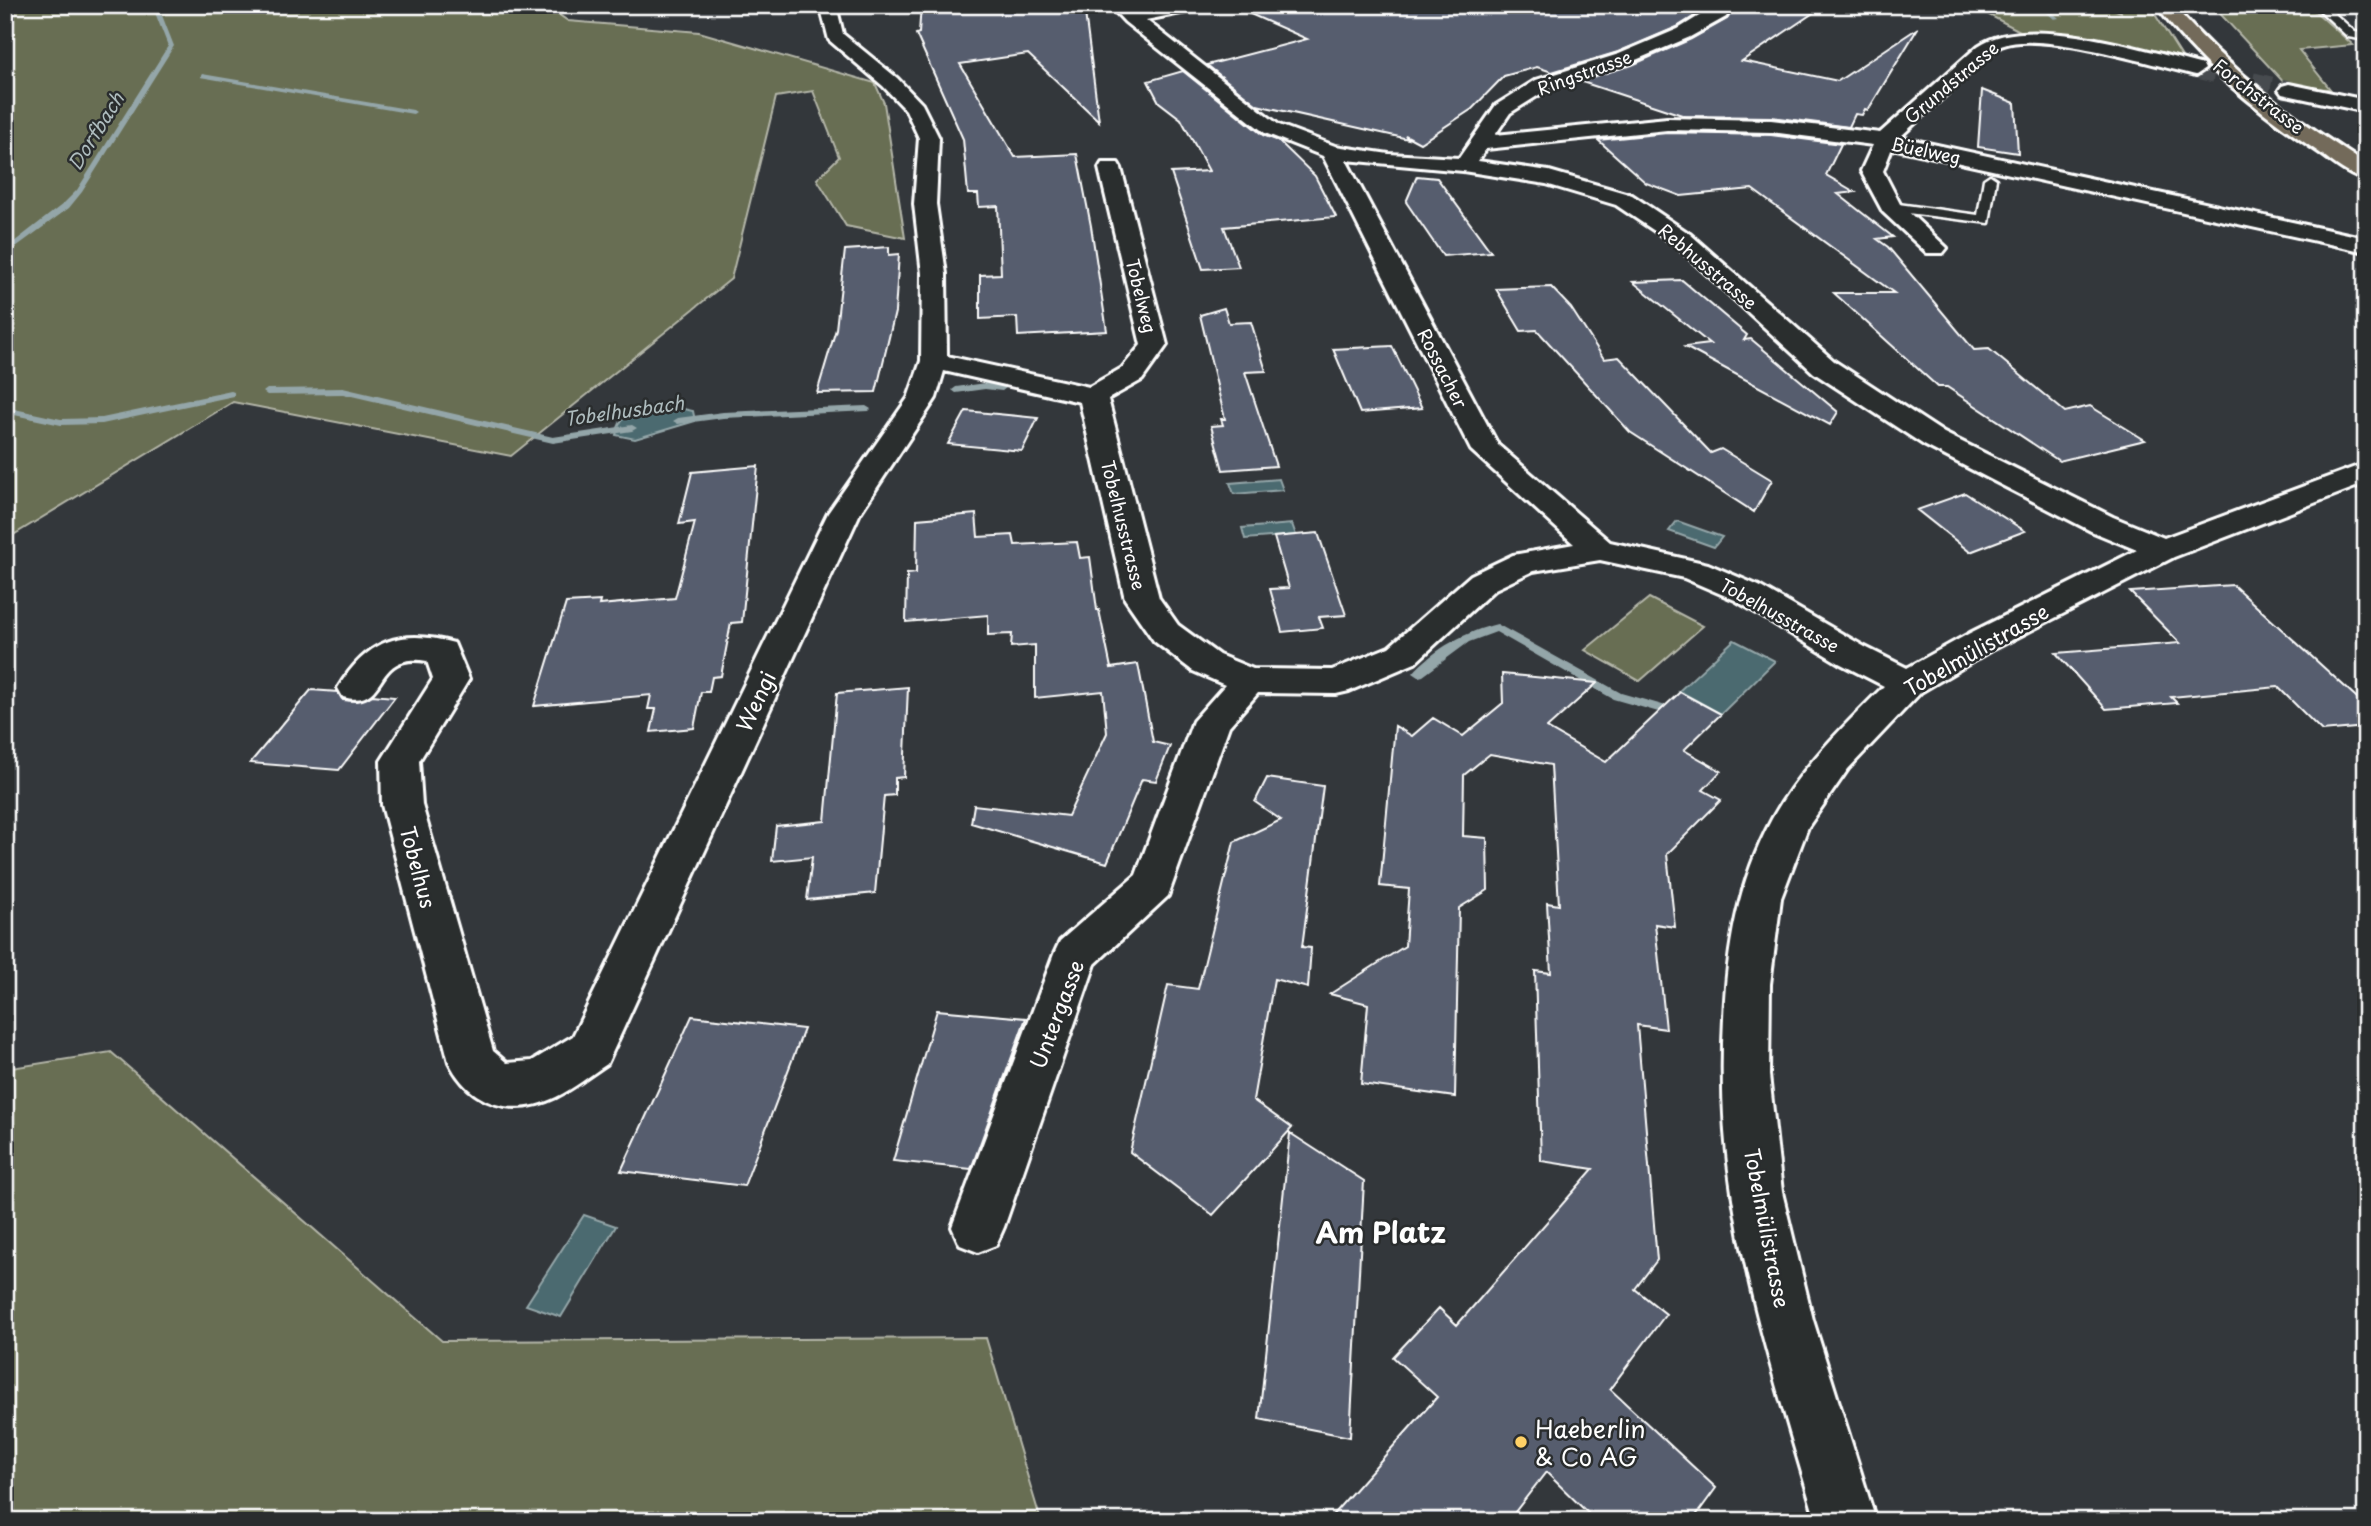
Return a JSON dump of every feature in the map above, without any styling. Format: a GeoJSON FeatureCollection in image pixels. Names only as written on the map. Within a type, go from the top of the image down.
{"type":"FeatureCollection","features":[{"type":"Feature","properties":{"kind":"highway","name":"Forchstrasse"},"geometry":{"type":"LineString","coordinates":[[2164,5],[2213,63],[2283,117],[2366,174]]}},
{"type":"Feature","properties":{"kind":"highway","name":"Forchstrasse"},"geometry":{"type":"LineString","coordinates":[[2178,5],[2213,63],[2298,116],[2366,163]]}},
{"type":"Feature","properties":{"kind":"highway"},"geometry":{"type":"LineString","coordinates":[[2213,63],[2313,114]]}},
{"type":"Feature","properties":{"kind":"highway"},"geometry":{"type":"LineString","coordinates":[[2213,63],[2265,119],[2366,196]]}},
{"type":"Feature","properties":{"kind":"street"},"geometry":{"type":"LineString","coordinates":[[828,5],[835,36],[890,82],[915,108],[929,138],[925,204],[934,274],[934,361],[1093,396]]}},
{"type":"Feature","properties":{"kind":"street"},"geometry":{"type":"LineString","coordinates":[[1124,12],[1195,5]]}},
{"type":"Feature","properties":{"kind":"street","name":"Ringstrasse"},"geometry":{"type":"LineString","coordinates":[[1464,165],[1503,109],[1543,83],[1625,58],[1684,33],[1720,13],[1726,5]]}},
{"type":"Feature","properties":{"kind":"street","name":"Rebhusstrasse"},"geometry":{"type":"LineString","coordinates":[[1124,12],[1272,129],[1331,152],[1389,160],[1464,165],[1549,178],[1624,200],[1682,239],[1824,367],[1934,439],[2102,524],[2163,550]]}},
{"type":"Feature","properties":{"kind":"street","name":"Grundstrasse"},"geometry":{"type":"LineString","coordinates":[[1935,248],[1891,206],[1872,171],[1885,140],[1984,50],[2000,39],[2054,39],[2213,63]]}},
{"type":"Feature","properties":{"kind":"street"},"geometry":{"type":"LineString","coordinates":[[2289,90],[2366,106]]}},
{"type":"Feature","properties":{"kind":"street","name":"Büelweg"},"geometry":{"type":"LineString","coordinates":[[1479,144],[1667,124],[1771,126],[1885,140],[2366,245]]}},
{"type":"Feature","properties":{"kind":"street","name":"Rossacher"},"geometry":{"type":"LineString","coordinates":[[1331,152],[1486,450],[1600,550]]}},
{"type":"Feature","properties":{"kind":"street","name":"Tobelweg"},"geometry":{"type":"LineString","coordinates":[[1093,396],[1132,374],[1154,345],[1110,168]]}},
{"type":"Feature","properties":{"kind":"street","name":"Wengi"},"geometry":{"type":"LineString","coordinates":[[590,1050],[844,513],[922,398],[934,361]]}},
{"type":"Feature","properties":{"kind":"street","name":"Tobelhusstrasse"},"geometry":{"type":"LineString","coordinates":[[1093,396],[1142,598],[1166,633],[1206,663],[1249,681],[1336,682],[1402,654],[1483,582],[1525,562],[1600,550],[1647,558],[1696,571],[1747,593],[1852,655],[1908,683]]}},
{"type":"Feature","properties":{"kind":"street","name":"Tobelmülistrasse"},"geometry":{"type":"LineString","coordinates":[[1846,1521],[1786,1320],[1757,1192],[1745,1075],[1748,984],[1760,898],[1790,823],[1834,759],[1908,683],[1982,641],[2163,550],[2366,472]]}},
{"type":"Feature","properties":{"kind":"street","name":"Tobelhus"},"geometry":{"type":"LineString","coordinates":[[356,688],[378,657],[408,647],[442,651],[451,679],[400,761],[402,805],[472,1062],[498,1085],[540,1082],[590,1050]]}},
{"type":"Feature","properties":{"kind":"street","name":"Untergasse"},"geometry":{"type":"LineString","coordinates":[[978,1227],[1076,954],[1153,884],[1212,721],[1249,681]]}},
{"type":"Feature","properties":{"kind":"lane"},"geometry":{"type":"LineString","coordinates":[[2319,5],[2352,35],[2366,37]]}},
{"type":"Feature","properties":{"kind":"lane"},"geometry":{"type":"LineString","coordinates":[[1891,206],[1984,220],[1990,179]]}},
{"type":"Feature","properties":{"kind":"green space"},"geometry":{"type":"Polygon","coordinates":[[[5,5],[545,5],[568,21],[699,32],[875,83],[884,103],[905,238],[846,226],[817,179],[839,157],[813,91],[776,97],[731,279],[511,456],[233,402],[5,540],[5,5]]]}},
{"type":"Feature","properties":{"kind":"green space"},"geometry":{"type":"Polygon","coordinates":[[[1970,5],[2103,5],[2121,12],[2119,5],[2149,5],[2182,57],[2020,31],[1970,5]]]}},
{"type":"Feature","properties":{"kind":"green space"},"geometry":{"type":"Polygon","coordinates":[[[2212,5],[2308,5],[2353,45],[2299,50],[2330,89],[2289,88],[2212,5]]]}},
{"type":"Feature","properties":{"kind":"green space"},"geometry":{"type":"Polygon","coordinates":[[[1649,598],[1703,626],[1640,681],[1585,650],[1649,598]]]}},
{"type":"Feature","properties":{"kind":"green space"},"geometry":{"type":"Polygon","coordinates":[[[111,1052],[442,1341],[986,1338],[1041,1521],[5,1521],[5,1069],[111,1052]]]}},
{"type":"Feature","properties":{"kind":"water"},"geometry":{"type":"Polygon","coordinates":[[[665,405],[693,411],[695,421],[635,439],[616,435],[628,414],[665,405]]]}},
{"type":"Feature","properties":{"kind":"water"},"geometry":{"type":"Polygon","coordinates":[[[1279,479],[1283,490],[1234,494],[1230,483],[1279,479]]]}},
{"type":"Feature","properties":{"kind":"water"},"geometry":{"type":"Polygon","coordinates":[[[1677,521],[1722,537],[1714,547],[1669,531],[1677,521]]]}},
{"type":"Feature","properties":{"kind":"water"},"geometry":{"type":"Polygon","coordinates":[[[1292,524],[1296,535],[1245,539],[1242,528],[1292,524]]]}},
{"type":"Feature","properties":{"kind":"water"},"geometry":{"type":"Polygon","coordinates":[[[1734,640],[1775,661],[1721,714],[1679,691],[1734,640]]]}},
{"type":"Feature","properties":{"kind":"water"},"geometry":{"type":"Polygon","coordinates":[[[584,1215],[616,1226],[561,1317],[526,1305],[584,1215]]]}},
{"type":"Feature","properties":{"kind":"building"},"geometry":{"type":"Polygon","coordinates":[[[921,5],[1084,5],[1099,121],[1028,54],[960,64],[1015,157],[1077,154],[1107,331],[1018,336],[1017,317],[980,319],[980,275],[1001,274],[998,206],[979,207],[978,194],[968,194],[963,139],[916,34],[919,33],[921,5]]]}},
{"type":"Feature","properties":{"kind":"building"},"geometry":{"type":"Polygon","coordinates":[[[1230,5],[1712,5],[1677,27],[1618,52],[1552,72],[1537,67],[1504,76],[1472,109],[1420,143],[1405,135],[1408,139],[1257,105],[1207,65],[1307,39],[1230,5]]]}},
{"type":"Feature","properties":{"kind":"building"},"geometry":{"type":"Polygon","coordinates":[[[1736,5],[1825,5],[1742,61],[1838,81],[1918,28],[1868,110],[1865,109],[1862,115],[1855,114],[1849,127],[1771,117],[1685,116],[1579,81],[1632,65],[1691,39],[1727,19],[1736,5]]]}},
{"type":"Feature","properties":{"kind":"building"},"geometry":{"type":"Polygon","coordinates":[[[1183,71],[1263,135],[1279,141],[1315,176],[1336,217],[1224,227],[1239,267],[1203,269],[1171,173],[1209,171],[1181,119],[1159,102],[1148,81],[1183,71]]]}},
{"type":"Feature","properties":{"kind":"building"},"geometry":{"type":"Polygon","coordinates":[[[1982,90],[2015,103],[2018,153],[1978,147],[1982,90]]]}},
{"type":"Feature","properties":{"kind":"building"},"geometry":{"type":"Polygon","coordinates":[[[1667,133],[1771,135],[1841,144],[1826,175],[1855,192],[1838,194],[1893,237],[1877,239],[1888,247],[1974,350],[1989,349],[2065,412],[2090,406],[2145,440],[2059,461],[1947,387],[1938,387],[1834,293],[1894,293],[1752,189],[1681,196],[1646,183],[1598,140],[1667,133]]]}},
{"type":"Feature","properties":{"kind":"building"},"geometry":{"type":"Polygon","coordinates":[[[1417,176],[1437,178],[1491,252],[1443,256],[1406,202],[1417,176]]]}},
{"type":"Feature","properties":{"kind":"building"},"geometry":{"type":"Polygon","coordinates":[[[889,247],[889,255],[899,254],[895,312],[876,392],[817,393],[836,329],[845,250],[889,247]]]}},
{"type":"Feature","properties":{"kind":"building"},"geometry":{"type":"Polygon","coordinates":[[[1682,280],[1747,335],[1744,340],[1751,339],[1838,412],[1830,425],[1685,347],[1710,344],[1633,282],[1682,280]]]}},
{"type":"Feature","properties":{"kind":"building"},"geometry":{"type":"Polygon","coordinates":[[[1551,287],[1571,308],[1604,359],[1619,357],[1711,453],[1721,449],[1772,480],[1754,512],[1630,432],[1537,330],[1521,331],[1496,289],[1551,287]]]}},
{"type":"Feature","properties":{"kind":"building"},"geometry":{"type":"Polygon","coordinates":[[[1224,308],[1229,323],[1251,322],[1266,371],[1245,372],[1276,466],[1223,470],[1211,426],[1223,425],[1221,419],[1225,419],[1200,315],[1224,308]]]}},
{"type":"Feature","properties":{"kind":"building"},"geometry":{"type":"Polygon","coordinates":[[[1392,346],[1422,408],[1360,413],[1333,349],[1392,346]]]}},
{"type":"Feature","properties":{"kind":"building"},"geometry":{"type":"Polygon","coordinates":[[[966,411],[1038,418],[1022,451],[948,444],[966,411]]]}},
{"type":"Feature","properties":{"kind":"building"},"geometry":{"type":"Polygon","coordinates":[[[758,466],[742,622],[731,623],[721,676],[712,677],[709,692],[701,692],[694,728],[651,732],[656,709],[648,709],[651,695],[534,706],[566,603],[600,601],[599,605],[675,598],[695,522],[679,524],[692,472],[758,466]]]}},
{"type":"Feature","properties":{"kind":"building"},"geometry":{"type":"Polygon","coordinates":[[[1965,493],[2025,531],[1970,552],[1917,510],[1965,493]]]}},
{"type":"Feature","properties":{"kind":"building"},"geometry":{"type":"Polygon","coordinates":[[[976,514],[978,537],[1013,535],[1015,545],[1077,542],[1080,558],[1090,557],[1097,610],[1111,668],[1138,664],[1153,742],[1170,746],[1156,781],[1142,779],[1107,863],[971,823],[974,805],[1068,816],[1107,733],[1103,691],[1035,698],[1035,645],[1011,647],[1012,634],[988,635],[988,615],[906,622],[907,574],[916,573],[917,519],[976,514]]]}},
{"type":"Feature","properties":{"kind":"building"},"geometry":{"type":"Polygon","coordinates":[[[1318,533],[1346,615],[1319,617],[1323,628],[1282,632],[1270,589],[1289,588],[1274,537],[1318,533]]]}},
{"type":"Feature","properties":{"kind":"building"},"geometry":{"type":"Polygon","coordinates":[[[2233,585],[2366,706],[2366,727],[2322,731],[2278,687],[2171,697],[2177,703],[2106,709],[2056,653],[2180,643],[2130,592],[2233,585]]]}},
{"type":"Feature","properties":{"kind":"building"},"geometry":{"type":"Polygon","coordinates":[[[1502,674],[1597,683],[1547,728],[1606,762],[1680,692],[1721,714],[1684,750],[1721,771],[1703,790],[1721,800],[1667,854],[1675,927],[1655,924],[1666,1029],[1637,1025],[1657,1260],[1635,1289],[1666,1314],[1610,1389],[1716,1488],[1692,1521],[1596,1521],[1546,1472],[1508,1521],[1327,1521],[1437,1397],[1393,1357],[1439,1308],[1457,1325],[1593,1169],[1541,1161],[1535,971],[1551,973],[1547,903],[1559,905],[1551,765],[1490,754],[1464,775],[1463,836],[1487,838],[1488,890],[1459,908],[1455,1097],[1361,1084],[1368,1004],[1330,994],[1405,946],[1409,889],[1380,886],[1395,726],[1412,736],[1433,718],[1463,736],[1503,703],[1502,674]]]}},
{"type":"Feature","properties":{"kind":"building"},"geometry":{"type":"Polygon","coordinates":[[[908,687],[904,777],[895,778],[895,795],[884,796],[875,893],[807,900],[812,857],[772,861],[776,826],[825,821],[837,693],[908,687]]]}},
{"type":"Feature","properties":{"kind":"building"},"geometry":{"type":"Polygon","coordinates":[[[311,690],[338,692],[343,700],[356,701],[372,695],[395,697],[339,770],[250,763],[311,690]]]}},
{"type":"Feature","properties":{"kind":"building"},"geometry":{"type":"Polygon","coordinates":[[[1267,778],[1323,786],[1302,947],[1311,948],[1308,988],[1274,979],[1253,1100],[1292,1128],[1213,1215],[1130,1152],[1168,985],[1198,989],[1234,842],[1281,820],[1255,802],[1267,778]]]}},
{"type":"Feature","properties":{"kind":"building"},"geometry":{"type":"Polygon","coordinates":[[[937,1010],[1026,1018],[971,1169],[893,1161],[937,1010]]]}},
{"type":"Feature","properties":{"kind":"building"},"geometry":{"type":"Polygon","coordinates":[[[692,1016],[804,1029],[744,1186],[621,1171],[692,1016]]]}},
{"type":"Feature","properties":{"kind":"building"},"geometry":{"type":"Polygon","coordinates":[[[1290,1133],[1364,1181],[1350,1437],[1259,1419],[1290,1133]]]}},
{"type":"Feature","properties":{"kind":"waterway","name":"Dorfbach"},"geometry":{"type":"LineString","coordinates":[[5,253],[66,206],[80,191],[171,46],[155,5]]}},
{"type":"Feature","properties":{"kind":"waterway"},"geometry":{"type":"LineString","coordinates":[[2040,5],[2056,18]]}},
{"type":"Feature","properties":{"kind":"waterway"},"geometry":{"type":"LineString","coordinates":[[202,76],[413,112]]}},
{"type":"Feature","properties":{"kind":"waterway","name":"Tobelhusbach"},"geometry":{"type":"LineString","coordinates":[[956,390],[985,386],[1002,388]]}},
{"type":"Feature","properties":{"kind":"waterway","name":"Tobelhusbach"},"geometry":{"type":"LineString","coordinates":[[267,392],[343,391],[553,440],[632,428]]}},
{"type":"Feature","properties":{"kind":"waterway","name":"Tobelhusbach"},"geometry":{"type":"LineString","coordinates":[[5,410],[61,422],[102,421],[231,394]]}},
{"type":"Feature","properties":{"kind":"waterway","name":"Tobelhusbach"},"geometry":{"type":"LineString","coordinates":[[678,421],[723,415],[866,409]]}},
{"type":"Feature","properties":{"kind":"waterway","name":"Tobelhusbach"},"geometry":{"type":"LineString","coordinates":[[1419,673],[1465,639],[1497,628],[1617,696],[1662,709]]}},
{"type":"Feature","properties":{"kind":"tunnel"},"geometry":{"type":"LineString","coordinates":[[2196,69],[2289,90]]}},
{"type":"Feature","properties":{"kind":"place","name":"Haeberlin & Co AG"},"geometry":{"type":"Point","coordinates":[1521,1442]}},
{"type":"Feature","properties":{"kind":"district","name":"Am Platz"},"geometry":{"type":"Point","coordinates":[1381,1231]}}]}
